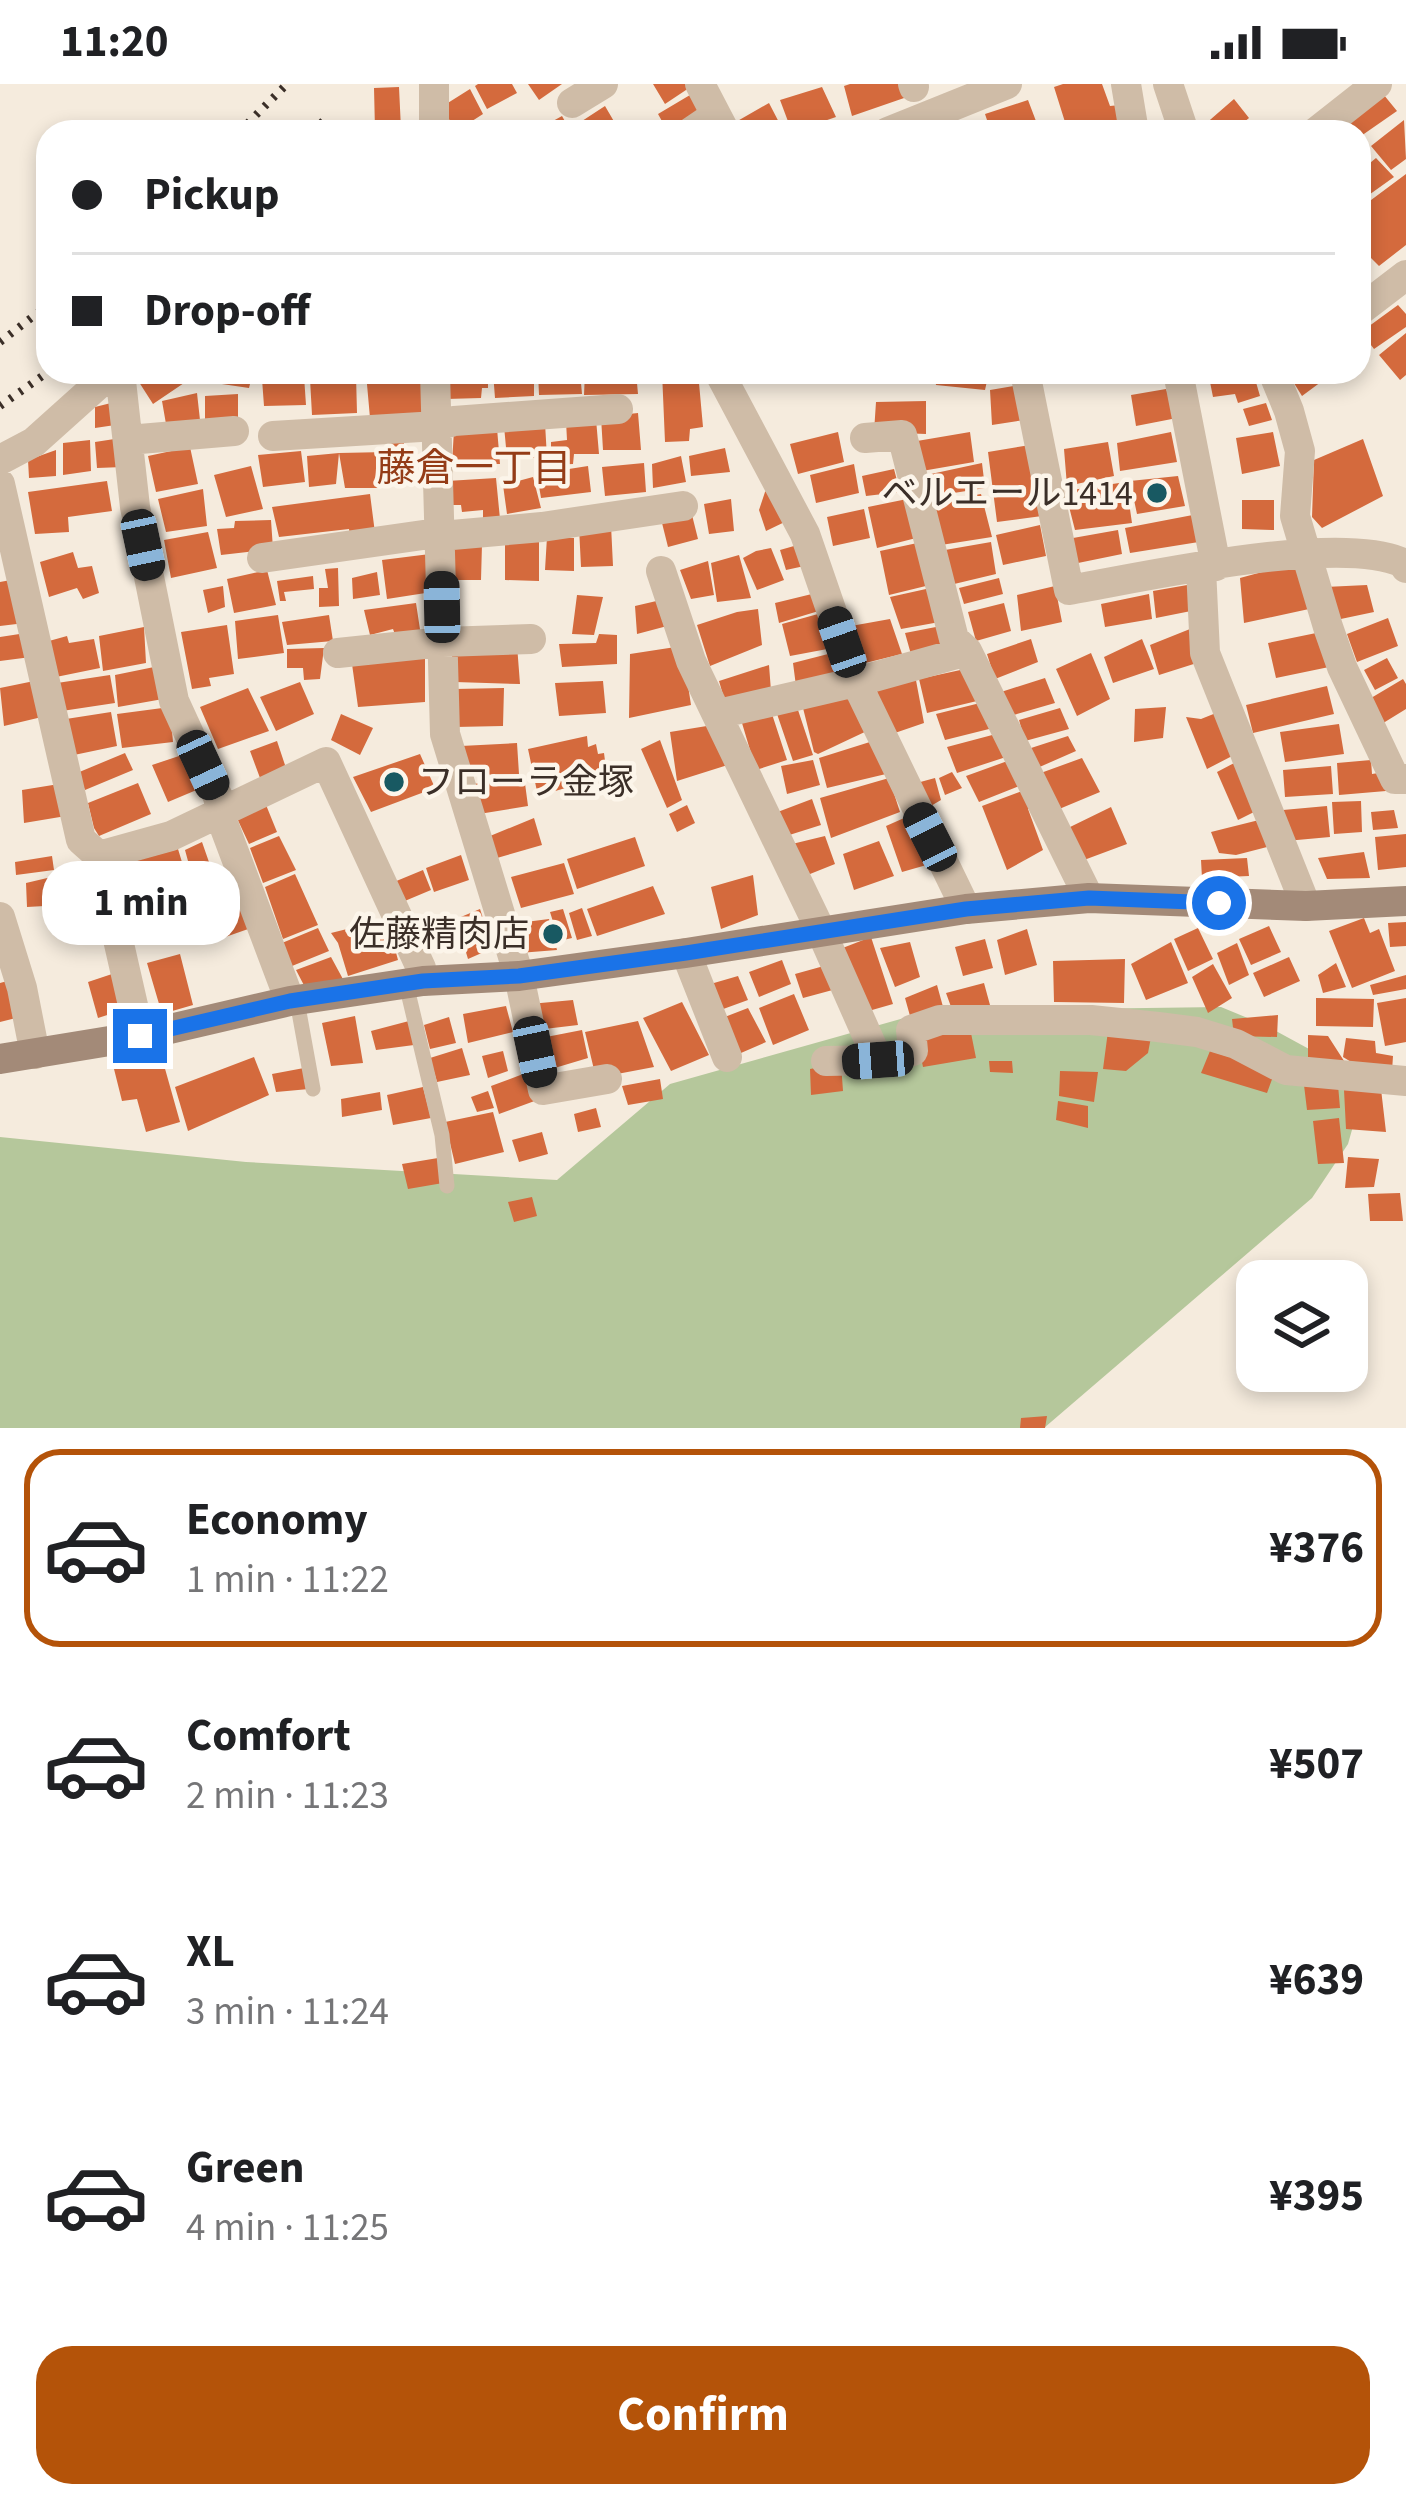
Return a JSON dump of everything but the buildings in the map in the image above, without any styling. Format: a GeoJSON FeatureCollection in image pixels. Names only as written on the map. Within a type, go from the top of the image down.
{"type":"FeatureCollection","features":[{"type":"Feature","properties":{"kind":"street"},"geometry":{"type":"LineString","coordinates":[[434,84],[434,120]]}},
{"type":"Feature","properties":{"kind":"street"},"geometry":{"type":"LineString","coordinates":[[572,103],[603,84]]}},
{"type":"Feature","properties":{"kind":"street"},"geometry":{"type":"LineString","coordinates":[[700,84],[709,120]]}},
{"type":"Feature","properties":{"kind":"street"},"geometry":{"type":"LineString","coordinates":[[1126,84],[1132,120]]}},
{"type":"Feature","properties":{"kind":"street"},"geometry":{"type":"LineString","coordinates":[[1331,120],[1377,84]]}},
{"type":"Feature","properties":{"kind":"street"},"geometry":{"type":"LineString","coordinates":[[917,120],[996,86]]}},
{"type":"Feature","properties":{"kind":"street"},"geometry":{"type":"LineString","coordinates":[[1371,302],[1406,275]]}},
{"type":"Feature","properties":{"kind":"street"},"geometry":{"type":"LineString","coordinates":[[0,460],[34,442],[102,384]]}},
{"type":"Feature","properties":{"kind":"street"},"geometry":{"type":"LineString","coordinates":[[118,384],[135,507],[174,701],[223,810],[223,823],[293,1001]]}},
{"type":"Feature","properties":{"kind":"street"},"geometry":{"type":"LineString","coordinates":[[435,384],[445,734],[519,976],[543,1090],[607,1079]]}},
{"type":"Feature","properties":{"kind":"street"},"geometry":{"type":"LineString","coordinates":[[725,384],[806,534],[856,682],[966,909]]}},
{"type":"Feature","properties":{"kind":"street"},"geometry":{"type":"LineString","coordinates":[[1027,384],[1069,590],[1307,553],[1387,555],[1406,568]]}},
{"type":"Feature","properties":{"kind":"street"},"geometry":{"type":"LineString","coordinates":[[1180,384],[1209,567],[1205,652],[1306,906]]}},
{"type":"Feature","properties":{"kind":"street"},"geometry":{"type":"LineString","coordinates":[[1279,384],[1300,451],[1295,516],[1342,668],[1403,784]]}},
{"type":"Feature","properties":{"kind":"street"},"geometry":{"type":"LineString","coordinates":[[273,436],[619,409]]}},
{"type":"Feature","properties":{"kind":"street"},"geometry":{"type":"LineString","coordinates":[[128,440],[234,431]]}},
{"type":"Feature","properties":{"kind":"street"},"geometry":{"type":"LineString","coordinates":[[865,439],[902,435],[954,639],[967,651],[1089,898]]}},
{"type":"Feature","properties":{"kind":"street"},"geometry":{"type":"LineString","coordinates":[[0,484],[81,840],[100,856],[140,1036]]}},
{"type":"Feature","properties":{"kind":"street"},"geometry":{"type":"LineString","coordinates":[[262,557],[430,534],[542,527],[683,506]]}},
{"type":"Feature","properties":{"kind":"street"},"geometry":{"type":"LineString","coordinates":[[661,571],[692,661],[878,1060]]}},
{"type":"Feature","properties":{"kind":"street"},"geometry":{"type":"LineString","coordinates":[[338,653],[531,639]]}},
{"type":"Feature","properties":{"kind":"street"},"geometry":{"type":"LineString","coordinates":[[718,714],[967,651]]}},
{"type":"Feature","properties":{"kind":"street"},"geometry":{"type":"LineString","coordinates":[[100,856],[171,836],[326,762],[422,968],[415,982]]}},
{"type":"Feature","properties":{"kind":"street"},"geometry":{"type":"LineString","coordinates":[[0,1060],[140,1036],[293,1001],[415,982],[519,976],[966,909],[1089,898],[1306,906],[1406,901]]}},
{"type":"Feature","properties":{"kind":"street"},"geometry":{"type":"LineString","coordinates":[[0,917],[22,988],[35,1054]]}},
{"type":"Feature","properties":{"kind":"street"},"geometry":{"type":"LineString","coordinates":[[686,953],[728,1057]]}},
{"type":"Feature","properties":{"kind":"street"},"geometry":{"type":"LineString","coordinates":[[826,1061],[878,1060],[913,1051],[911,1030],[940,1020],[1091,1020],[1197,1032],[1236,1044],[1286,1070],[1406,1081]]}},
{"type":"Feature","properties":{"kind":"lane"},"geometry":{"type":"LineString","coordinates":[[415,982],[447,1186]]}},
{"type":"Feature","properties":{"kind":"lane"},"geometry":{"type":"LineString","coordinates":[[293,1001],[313,1089]]}},
{"type":"Feature","properties":{"kind":"green space"},"geometry":{"type":"Polygon","coordinates":[[[1221,1007],[1267,1026],[1366,1080],[1348,1144],[1312,1198],[1044,1428],[0,1428],[0,1137],[246,1162],[557,1180],[670,1084],[929,1011],[1221,1007]]]}},
{"type":"Feature","properties":{"kind":"railway"},"geometry":{"type":"LineString","coordinates":[[251,120],[286,85]]}},
{"type":"Feature","properties":{"kind":"railway"},"geometry":{"type":"LineString","coordinates":[[0,342],[36,314]]}},
{"type":"Feature","properties":{"kind":"railway"},"geometry":{"type":"LineString","coordinates":[[0,406],[36,380]]}},
{"type":"Feature","properties":{"kind":"place","name":"ベルエール1414"},"geometry":{"type":"Point","coordinates":[1157,493]}},
{"type":"Feature","properties":{"kind":"place","name":"フローラ金塚"},"geometry":{"type":"Point","coordinates":[394,782]}},
{"type":"Feature","properties":{"kind":"place","name":"佐藤精肉店"},"geometry":{"type":"Point","coordinates":[553,934]}},
{"type":"Feature","properties":{"kind":"district","name":"藤倉一丁目"},"geometry":{"type":"Point","coordinates":[474,469]}},
{"type":"Feature","properties":{"kind":"route"},"geometry":{"type":"LineString","coordinates":[[140,1036],[290,1001],[423,981],[519,976],[966,909],[1089,898],[1219,903]]}}]}
